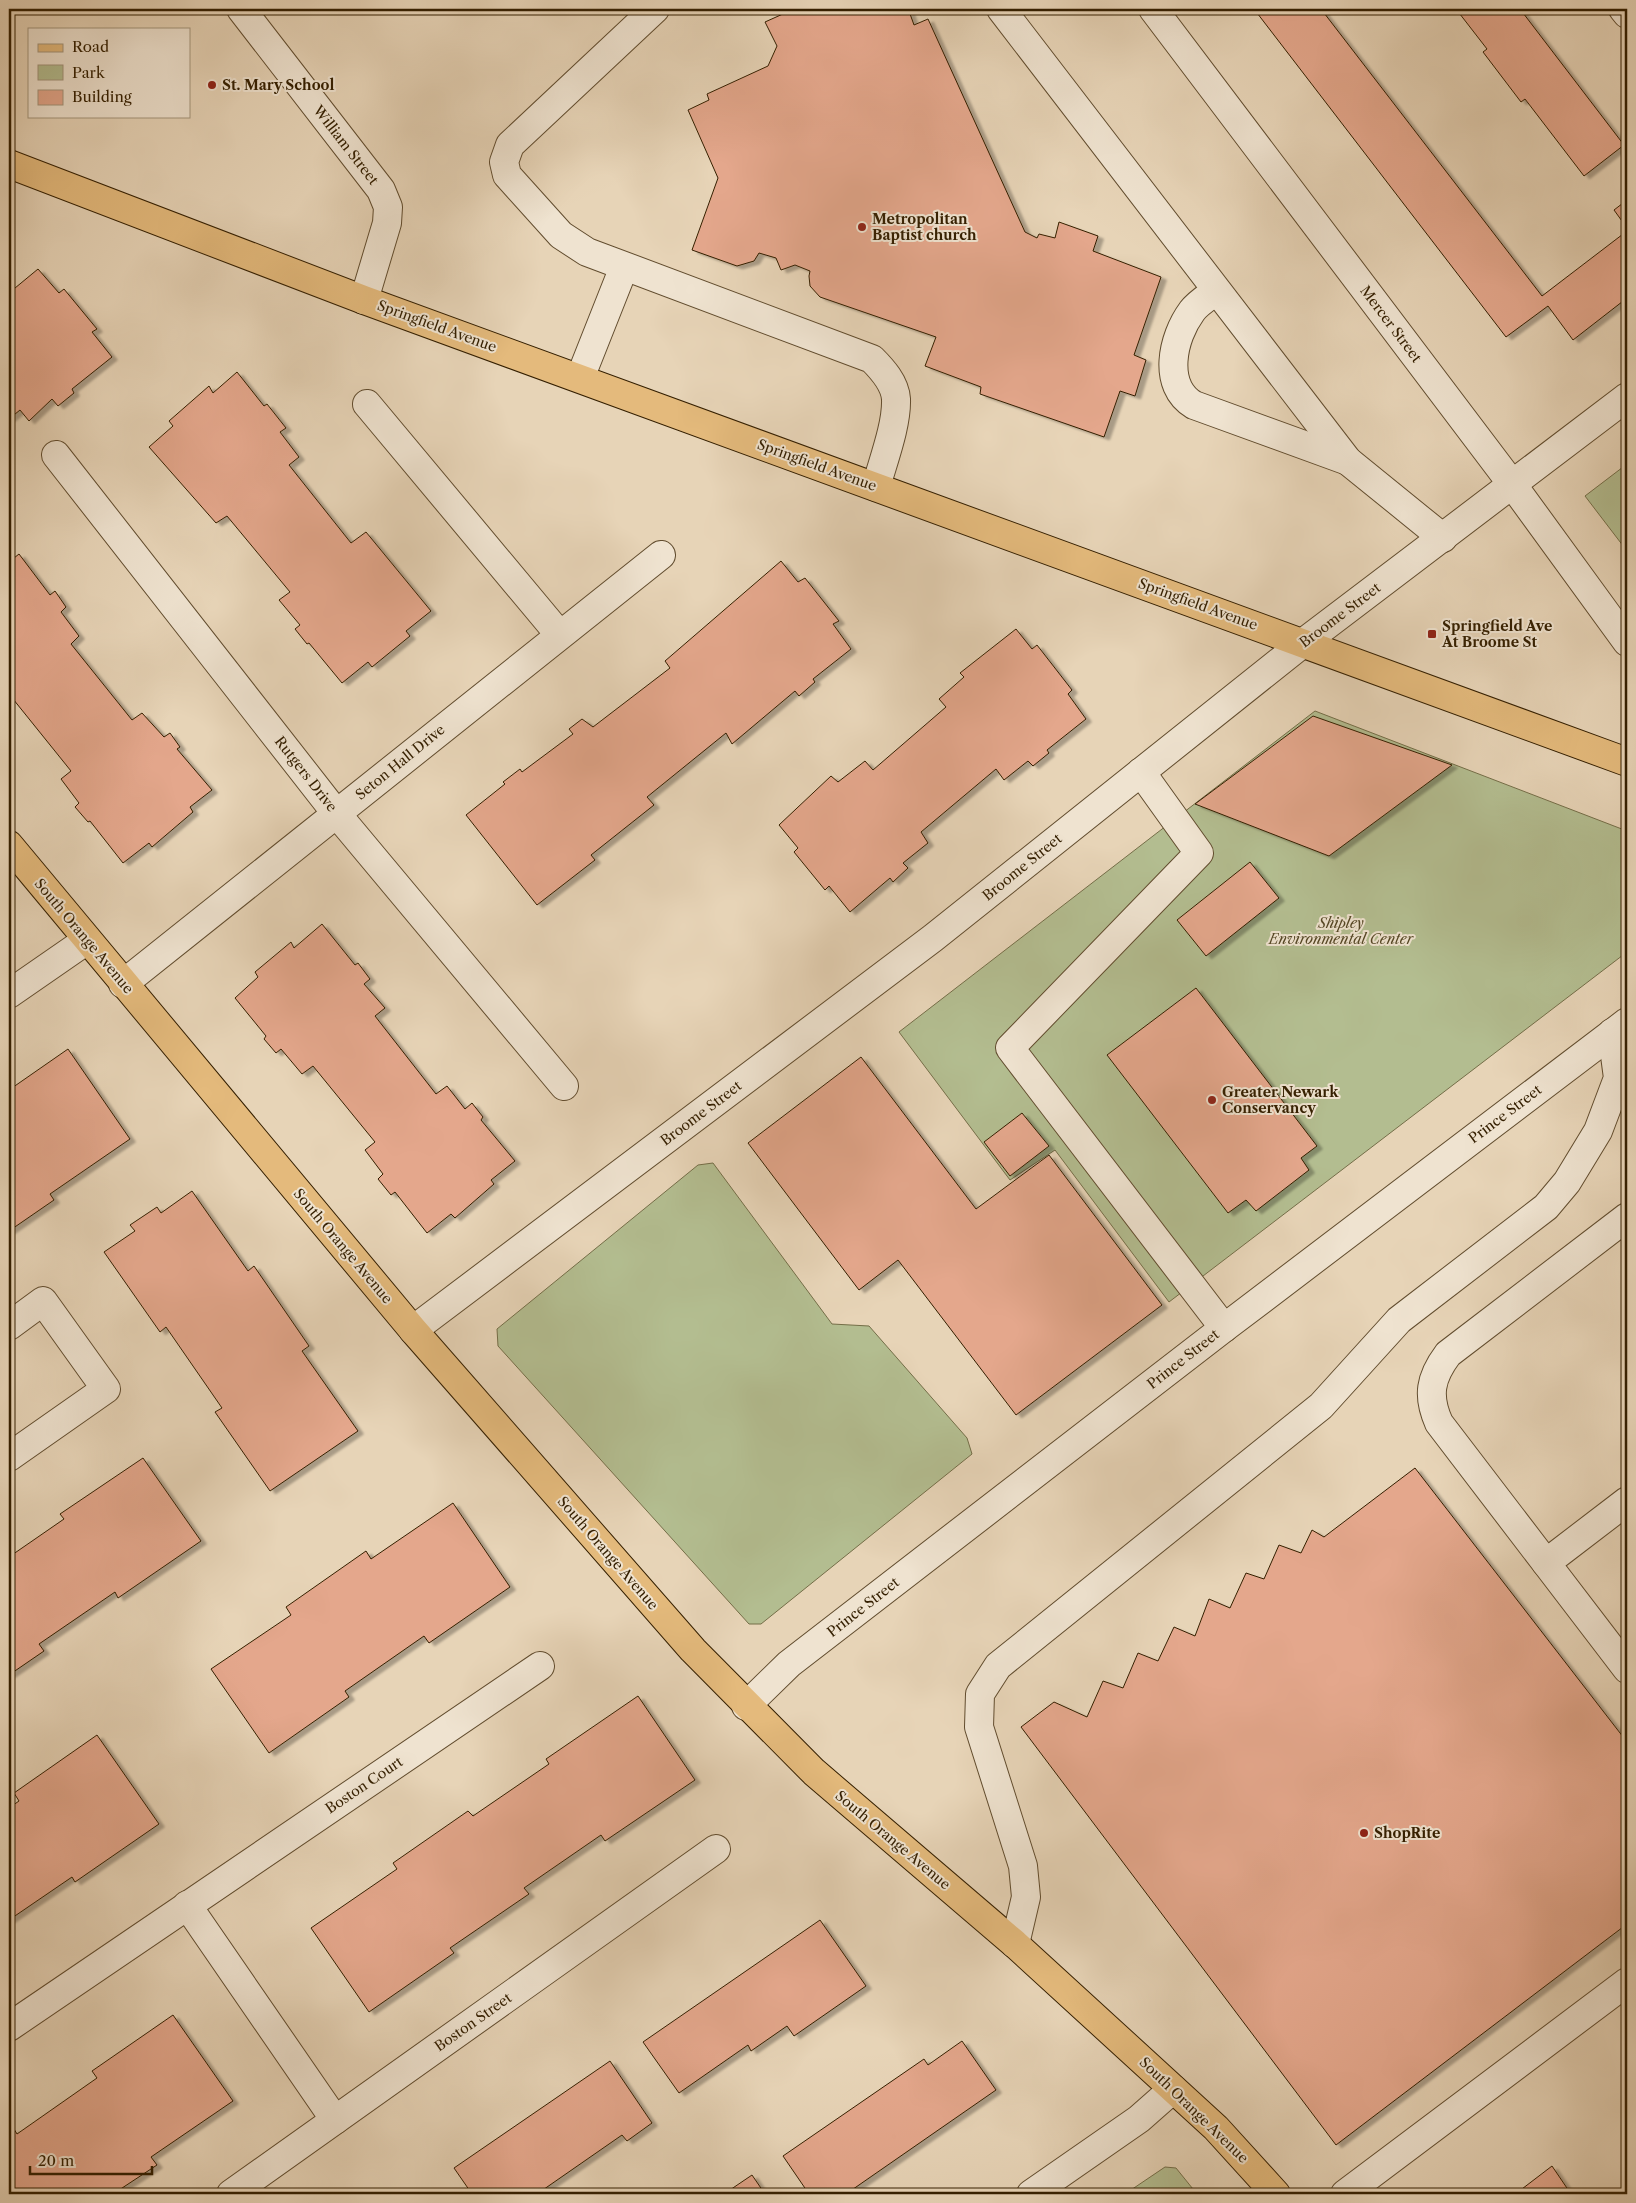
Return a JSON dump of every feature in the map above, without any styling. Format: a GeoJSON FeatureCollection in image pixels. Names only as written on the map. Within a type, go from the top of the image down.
{"type":"FeatureCollection","features":[{"type":"Feature","properties":{"kind":"main road","name":"Springfield Avenue"},"geometry":{"type":"LineString","coordinates":[[9,164],[364,300],[1627,762]]}},
{"type":"Feature","properties":{"kind":"main road","name":"South Orange Avenue"},"geometry":{"type":"LineString","coordinates":[[9,845],[413,1330],[693,1650],[746,1706],[814,1772],[1015,1944],[1174,2088],[1216,2128],[1276,2194]]}},
{"type":"Feature","properties":{"kind":"street","name":"William Street"},"geometry":{"type":"LineString","coordinates":[[241,9],[381,190],[385,198],[388,207],[387,223],[364,300]]}},
{"type":"Feature","properties":{"kind":"street"},"geometry":{"type":"LineString","coordinates":[[654,9],[510,145],[504,162],[506,174],[561,235],[587,252],[872,360],[883,370],[896,397],[895,412],[876,487]]}},
{"type":"Feature","properties":{"kind":"street"},"geometry":{"type":"LineString","coordinates":[[1001,9],[1348,461],[1443,538]]}},
{"type":"Feature","properties":{"kind":"street","name":"Mercer Street"},"geometry":{"type":"LineString","coordinates":[[1153,9],[1512,484],[1627,642]]}},
{"type":"Feature","properties":{"kind":"street"},"geometry":{"type":"LineString","coordinates":[[1623,9],[1627,14]]}},
{"type":"Feature","properties":{"kind":"street"},"geometry":{"type":"LineString","coordinates":[[580,378],[624,266]]}},
{"type":"Feature","properties":{"kind":"street"},"geometry":{"type":"LineString","coordinates":[[1216,291],[1191,313],[1176,347],[1174,370],[1179,392],[1194,405],[1348,461]]}},
{"type":"Feature","properties":{"kind":"street","name":"Broome Street"},"geometry":{"type":"LineString","coordinates":[[413,1330],[933,938],[1303,643],[1627,397]]}},
{"type":"Feature","properties":{"kind":"street"},"geometry":{"type":"LineString","coordinates":[[366,404],[559,634]]}},
{"type":"Feature","properties":{"kind":"street","name":"Rutgers Drive"},"geometry":{"type":"LineString","coordinates":[[56,455],[336,813],[564,1086]]}},
{"type":"Feature","properties":{"kind":"street","name":"Seton Hall Drive"},"geometry":{"type":"LineString","coordinates":[[123,984],[559,634],[661,555]]}},
{"type":"Feature","properties":{"kind":"street"},"geometry":{"type":"LineString","coordinates":[[1141,772],[1199,853],[1010,1048],[1224,1328]]}},
{"type":"Feature","properties":{"kind":"street"},"geometry":{"type":"LineString","coordinates":[[9,994],[87,940]]}},
{"type":"Feature","properties":{"kind":"street"},"geometry":{"type":"LineString","coordinates":[[1015,1944],[1026,1897],[1023,1866],[979,1727],[980,1694],[998,1666],[1321,1406],[1399,1320],[1546,1207],[1567,1182],[1598,1131],[1618,1078],[1619,1028]]}},
{"type":"Feature","properties":{"kind":"street","name":"Prince Street"},"geometry":{"type":"LineString","coordinates":[[746,1706],[789,1664],[1224,1328],[1619,1028]]}},
{"type":"Feature","properties":{"kind":"street"},"geometry":{"type":"LineString","coordinates":[[1627,1217],[1448,1354],[1440,1364],[1431,1391],[1432,1407],[1440,1423],[1627,1669]]}},
{"type":"Feature","properties":{"kind":"street"},"geometry":{"type":"LineString","coordinates":[[9,1326],[44,1302],[106,1389],[9,1458]]}},
{"type":"Feature","properties":{"kind":"street"},"geometry":{"type":"LineString","coordinates":[[1546,1563],[1627,1501]]}},
{"type":"Feature","properties":{"kind":"street","name":"Boston Court"},"geometry":{"type":"LineString","coordinates":[[9,2027],[540,1666]]}},
{"type":"Feature","properties":{"kind":"street","name":"Boston Street"},"geometry":{"type":"LineString","coordinates":[[231,2194],[716,1849]]}},
{"type":"Feature","properties":{"kind":"street"},"geometry":{"type":"LineString","coordinates":[[187,1905],[335,2120]]}},
{"type":"Feature","properties":{"kind":"street"},"geometry":{"type":"LineString","coordinates":[[1345,2194],[1627,1982]]}},
{"type":"Feature","properties":{"kind":"street"},"geometry":{"type":"LineString","coordinates":[[1031,2194],[1139,2119],[1174,2088]]}},
{"type":"Feature","properties":{"kind":"green space"},"geometry":{"type":"Polygon","coordinates":[[[1627,464],[1627,551],[1585,496],[1627,464]]]}},
{"type":"Feature","properties":{"kind":"green space","name":"Shipley Environmental Center"},"geometry":{"type":"Polygon","coordinates":[[[1315,711],[1627,831],[1627,952],[1169,1302],[1055,1150],[1010,1180],[899,1032],[1315,711]]]}},
{"type":"Feature","properties":{"kind":"green space"},"geometry":{"type":"Polygon","coordinates":[[[713,1163],[832,1324],[869,1326],[967,1438],[972,1454],[761,1624],[749,1624],[498,1346],[497,1329],[698,1165],[713,1163]]]}},
{"type":"Feature","properties":{"kind":"green space"},"geometry":{"type":"Polygon","coordinates":[[[1165,2167],[1176,2168],[1197,2194],[1125,2194],[1165,2167]]]}},
{"type":"Feature","properties":{"kind":"building","name":"Metropolitan Baptist church"},"geometry":{"type":"Polygon","coordinates":[[[794,9],[901,9],[904,14],[909,11],[914,25],[928,19],[1025,232],[1037,238],[1039,234],[1055,238],[1059,222],[1098,236],[1093,251],[1161,277],[1134,355],[1146,360],[1135,396],[1120,391],[1104,437],[980,394],[981,387],[925,366],[936,337],[820,297],[810,286],[810,271],[795,265],[781,270],[776,258],[759,253],[754,261],[737,266],[692,250],[718,178],[688,110],[709,100],[707,94],[768,66],[777,46],[765,22],[794,9]]]}},
{"type":"Feature","properties":{"kind":"building"},"geometry":{"type":"Polygon","coordinates":[[[1254,9],[1321,9],[1542,296],[1627,231],[1627,298],[1573,340],[1548,306],[1506,337],[1254,9]]]}},
{"type":"Feature","properties":{"kind":"building"},"geometry":{"type":"Polygon","coordinates":[[[1456,9],[1520,9],[1624,145],[1584,176],[1525,99],[1521,102],[1483,52],[1487,49],[1456,9]]]}},
{"type":"Feature","properties":{"kind":"building"},"geometry":{"type":"Polygon","coordinates":[[[1627,200],[1627,228],[1614,210],[1627,200]]]}},
{"type":"Feature","properties":{"kind":"building"},"geometry":{"type":"Polygon","coordinates":[[[38,269],[59,293],[64,289],[97,329],[92,332],[112,357],[72,389],[74,393],[58,406],[52,399],[29,421],[20,410],[9,419],[9,293],[38,269]]]}},
{"type":"Feature","properties":{"kind":"building"},"geometry":{"type":"Polygon","coordinates":[[[237,372],[264,406],[267,404],[286,428],[280,432],[299,457],[289,465],[351,543],[366,532],[431,611],[406,631],[410,636],[372,667],[368,662],[342,683],[295,629],[300,625],[279,600],[290,592],[227,516],[216,523],[149,447],[173,426],[169,421],[209,386],[213,393],[237,372]]]}},
{"type":"Feature","properties":{"kind":"building"},"geometry":{"type":"Polygon","coordinates":[[[19,554],[50,595],[55,591],[66,607],[61,612],[79,636],[71,644],[132,720],[142,713],[164,737],[170,733],[180,747],[177,749],[212,790],[190,807],[193,812],[152,847],[149,843],[123,863],[90,821],[88,822],[75,807],[79,803],[61,779],[71,771],[9,694],[9,562],[19,554]]]}},
{"type":"Feature","properties":{"kind":"building"},"geometry":{"type":"Polygon","coordinates":[[[781,561],[798,582],[805,578],[839,621],[833,624],[851,649],[813,679],[815,682],[799,696],[795,691],[732,744],[726,733],[647,797],[654,805],[591,855],[595,860],[537,905],[466,815],[505,784],[503,782],[520,769],[522,772],[573,734],[569,729],[582,719],[593,727],[670,668],[665,661],[781,561]]]}},
{"type":"Feature","properties":{"kind":"building"},"geometry":{"type":"Polygon","coordinates":[[[1016,629],[1032,649],[1037,645],[1072,690],[1068,694],[1086,719],[1047,750],[1049,753],[1033,766],[1028,761],[1004,780],[996,769],[921,832],[928,843],[903,863],[908,868],[893,882],[890,878],[850,912],[829,886],[825,890],[794,852],[798,848],[779,825],[831,776],[838,782],[865,761],[873,770],[946,707],[939,699],[964,677],[960,673],[1016,629]]]}},
{"type":"Feature","properties":{"kind":"building"},"geometry":{"type":"Polygon","coordinates":[[[1313,716],[1452,765],[1329,856],[1195,804],[1313,716]]]}},
{"type":"Feature","properties":{"kind":"building"},"geometry":{"type":"Polygon","coordinates":[[[1250,862],[1279,898],[1206,956],[1177,920],[1250,862]]]}},
{"type":"Feature","properties":{"kind":"building"},"geometry":{"type":"Polygon","coordinates":[[[322,924],[355,965],[358,963],[370,979],[364,984],[385,1008],[375,1016],[436,1094],[447,1086],[465,1109],[472,1103],[483,1117],[481,1120],[515,1161],[491,1180],[494,1184],[455,1218],[451,1214],[427,1233],[395,1192],[391,1195],[378,1179],[383,1174],[365,1150],[375,1142],[313,1066],[302,1074],[281,1049],[276,1053],[264,1039],[266,1036],[235,998],[258,977],[255,972],[291,942],[294,948],[322,924]]]}},
{"type":"Feature","properties":{"kind":"building","name":"Greater Newark Conservancy"},"geometry":{"type":"Polygon","coordinates":[[[1196,988],[1317,1146],[1301,1158],[1309,1170],[1256,1211],[1246,1200],[1228,1213],[1107,1055],[1196,988]]]}},
{"type":"Feature","properties":{"kind":"building"},"geometry":{"type":"Polygon","coordinates":[[[68,1049],[130,1139],[50,1194],[54,1200],[9,1231],[9,1090],[68,1049]]]}},
{"type":"Feature","properties":{"kind":"building"},"geometry":{"type":"Polygon","coordinates":[[[861,1057],[976,1209],[1049,1155],[1162,1305],[1016,1415],[898,1260],[859,1290],[748,1143],[861,1057]]]}},
{"type":"Feature","properties":{"kind":"building"},"geometry":{"type":"Polygon","coordinates":[[[1022,1113],[1049,1146],[1010,1176],[984,1142],[1022,1113]]]}},
{"type":"Feature","properties":{"kind":"building"},"geometry":{"type":"Polygon","coordinates":[[[192,1191],[248,1271],[254,1266],[309,1346],[302,1351],[358,1431],[270,1491],[215,1412],[222,1408],[166,1327],[160,1332],[104,1252],[135,1231],[130,1225],[157,1207],[161,1213],[192,1191]]]}},
{"type":"Feature","properties":{"kind":"building"},"geometry":{"type":"Polygon","coordinates":[[[143,1458],[201,1541],[118,1598],[115,1592],[39,1644],[44,1651],[9,1675],[9,1557],[64,1519],[60,1514],[143,1458]]]}},
{"type":"Feature","properties":{"kind":"building","name":"ShopRite"},"geometry":{"type":"Polygon","coordinates":[[[1415,1468],[1627,1742],[1627,1924],[1336,2145],[1021,1727],[1054,1702],[1087,1717],[1103,1681],[1123,1688],[1138,1653],[1158,1661],[1174,1627],[1195,1636],[1209,1599],[1230,1608],[1246,1573],[1264,1579],[1279,1545],[1301,1553],[1312,1530],[1324,1537],[1415,1468]]]}},
{"type":"Feature","properties":{"kind":"building"},"geometry":{"type":"Polygon","coordinates":[[[453,1503],[510,1587],[429,1643],[424,1636],[345,1691],[349,1697],[269,1753],[211,1669],[291,1615],[286,1607],[366,1551],[371,1559],[453,1503]]]}},
{"type":"Feature","properties":{"kind":"building"},"geometry":{"type":"Polygon","coordinates":[[[638,1696],[695,1780],[605,1841],[601,1835],[524,1888],[529,1894],[450,1948],[454,1953],[369,2012],[311,1928],[397,1869],[393,1863],[468,1811],[473,1816],[549,1764],[546,1759],[638,1696]]]}},
{"type":"Feature","properties":{"kind":"building"},"geometry":{"type":"Polygon","coordinates":[[[97,1735],[159,1824],[75,1882],[72,1877],[9,1920],[9,1808],[19,1801],[14,1793],[97,1735]]]}},
{"type":"Feature","properties":{"kind":"building"},"geometry":{"type":"Polygon","coordinates":[[[820,1920],[866,1986],[794,2036],[787,2026],[751,2051],[748,2045],[679,2093],[643,2042],[820,1920]]]}},
{"type":"Feature","properties":{"kind":"building"},"geometry":{"type":"Polygon","coordinates":[[[173,2015],[233,2101],[151,2157],[157,2165],[113,2194],[9,2194],[9,2133],[14,2129],[17,2134],[97,2078],[92,2071],[173,2015]]]}},
{"type":"Feature","properties":{"kind":"building"},"geometry":{"type":"Polygon","coordinates":[[[962,2041],[996,2090],[846,2194],[809,2194],[783,2156],[924,2059],[928,2065],[962,2041]]]}},
{"type":"Feature","properties":{"kind":"building"},"geometry":{"type":"Polygon","coordinates":[[[610,2061],[652,2123],[627,2141],[622,2135],[537,2194],[472,2194],[454,2168],[610,2061]]]}},
{"type":"Feature","properties":{"kind":"building"},"geometry":{"type":"Polygon","coordinates":[[[1552,2166],[1571,2194],[1518,2194],[1518,2192],[1552,2166]]]}},
{"type":"Feature","properties":{"kind":"building"},"geometry":{"type":"Polygon","coordinates":[[[752,2175],[765,2194],[724,2194],[752,2175]]]}},
{"type":"Feature","properties":{"kind":"place","name":"St. Mary School"},"geometry":{"type":"Point","coordinates":[212,85]}},
{"type":"Feature","properties":{"kind":"place","name":"Metropolitan Baptist church"},"geometry":{"type":"Point","coordinates":[862,227]}},
{"type":"Feature","properties":{"kind":"place","name":"Springfield Ave At Broome St"},"geometry":{"type":"Point","coordinates":[1432,634]}},
{"type":"Feature","properties":{"kind":"place","name":"Greater Newark Conservancy"},"geometry":{"type":"Point","coordinates":[1212,1100]}},
{"type":"Feature","properties":{"kind":"place","name":"ShopRite"},"geometry":{"type":"Point","coordinates":[1364,1833]}}]}
